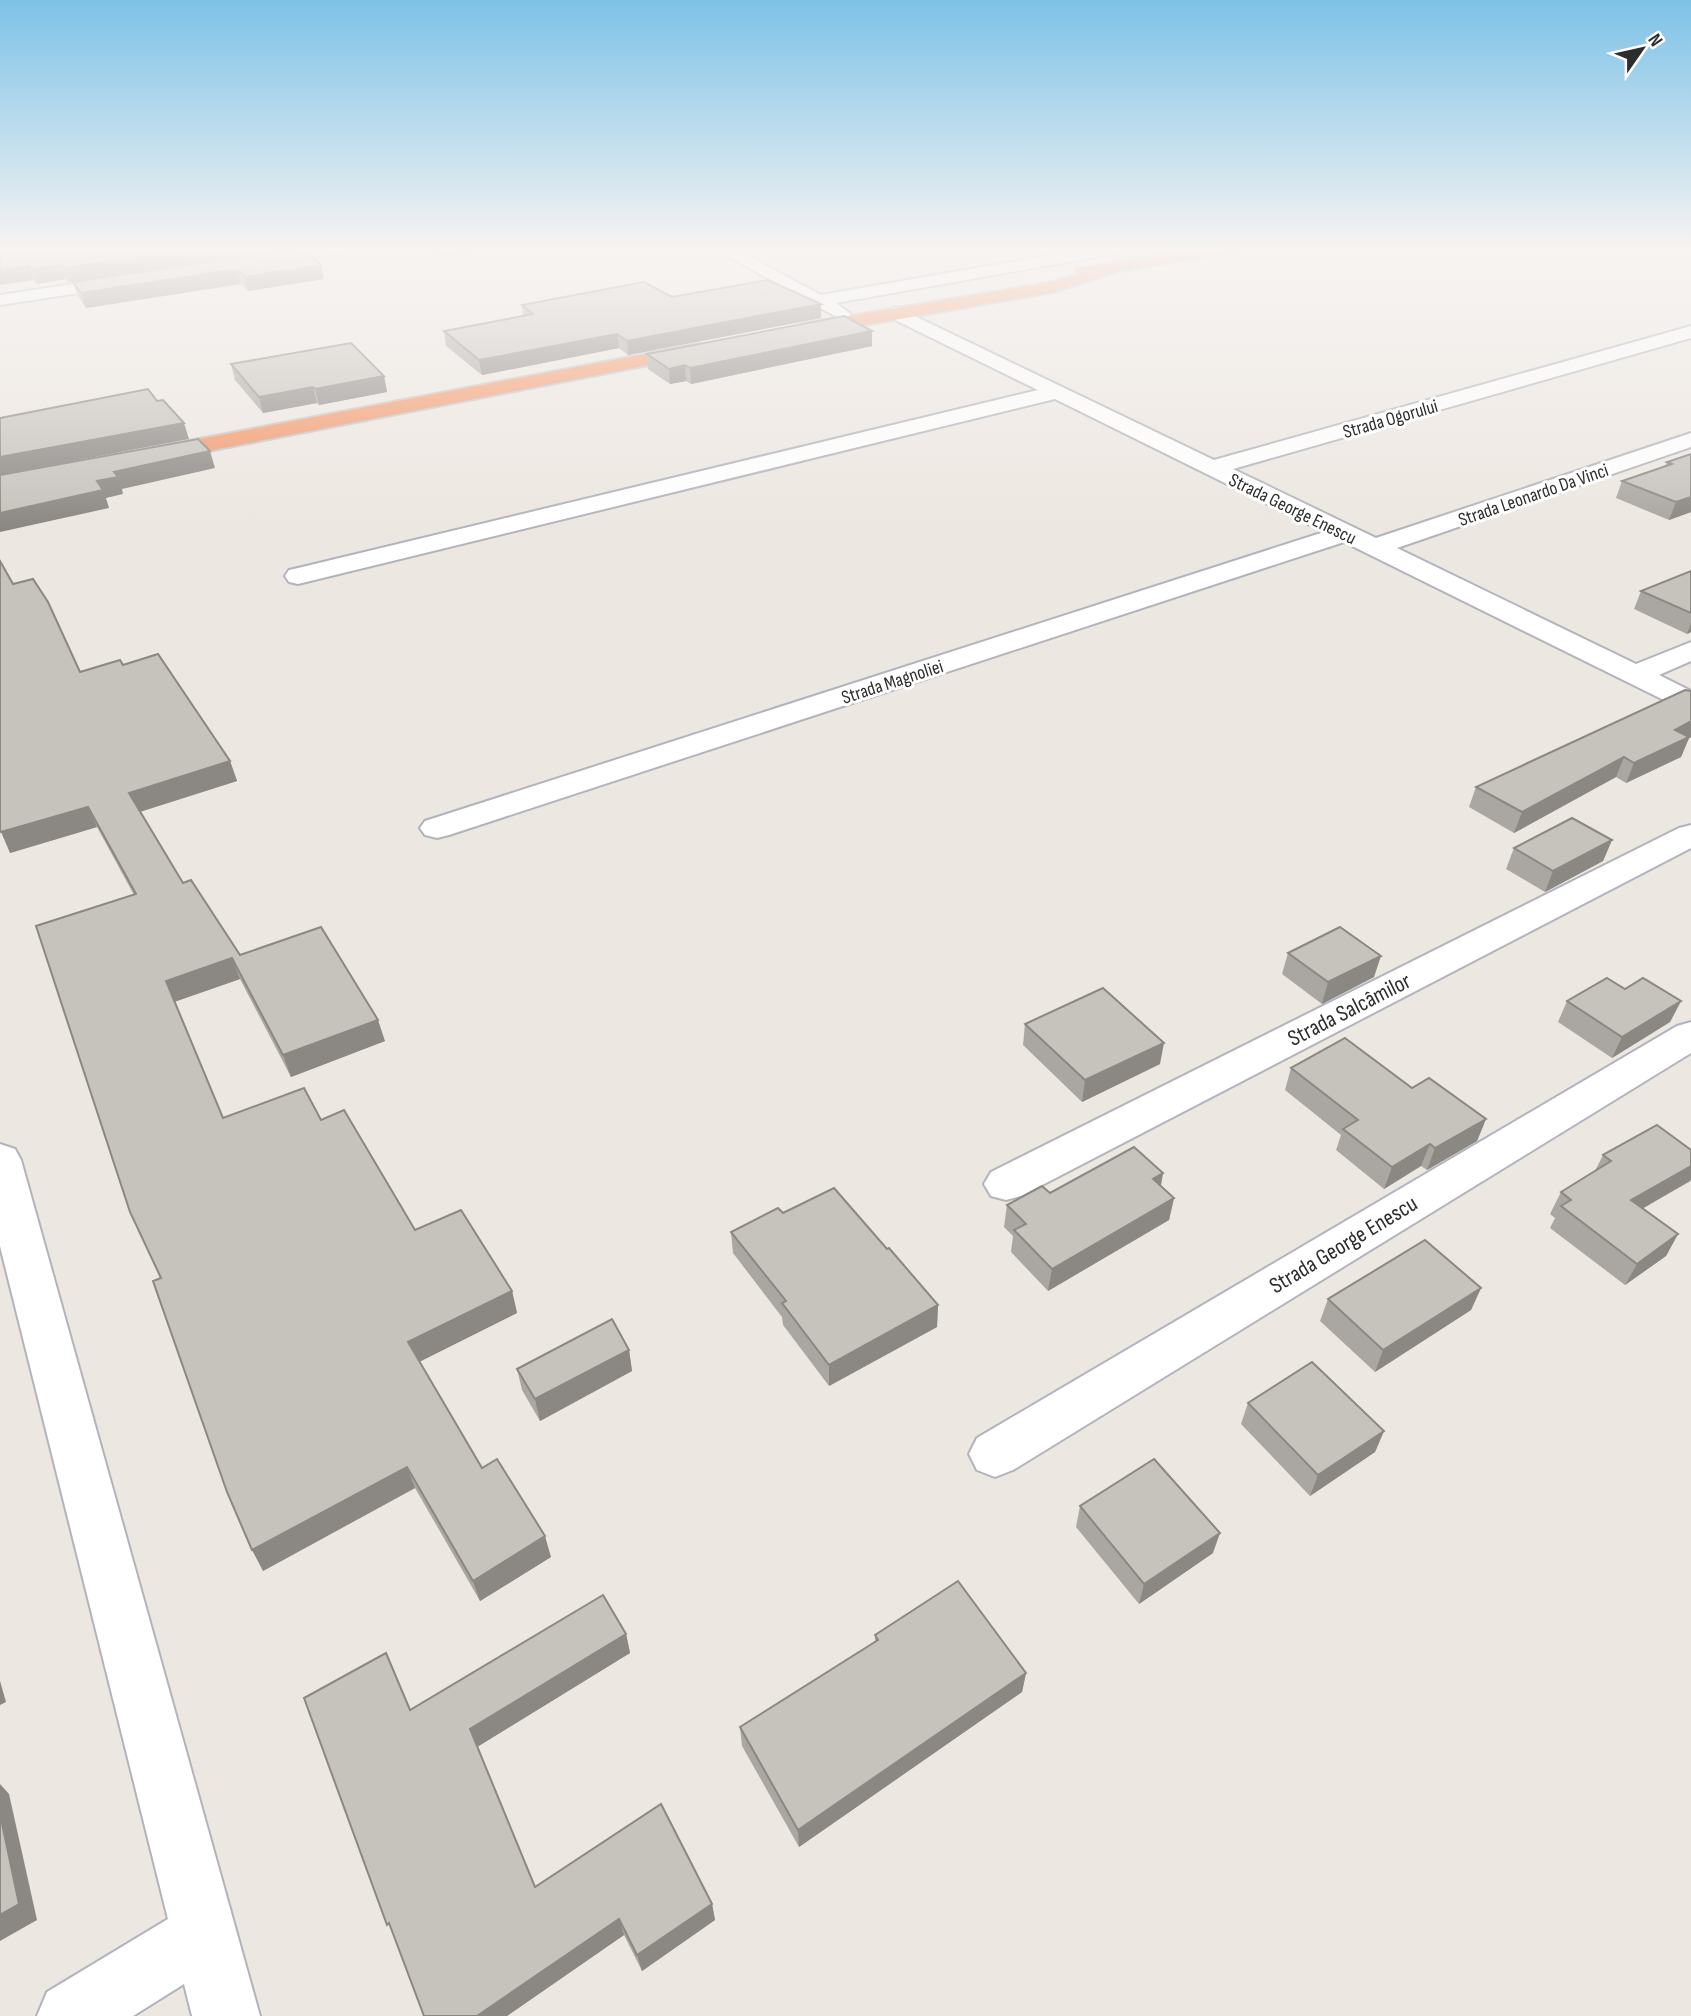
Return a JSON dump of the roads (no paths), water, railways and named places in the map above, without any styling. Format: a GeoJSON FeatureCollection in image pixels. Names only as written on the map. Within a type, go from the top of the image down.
{"type":"FeatureCollection","features":[{"type":"Feature","properties":{"kind":"highway"},"geometry":{"type":"LineString","coordinates":[[135,459],[717,347]]}},
{"type":"Feature","properties":{"kind":"street","name":"Strada George Enescu"},"geometry":{"type":"LineString","coordinates":[[951,340],[1691,702]]}},
{"type":"Feature","properties":{"kind":"street","name":"Strada Ogorului"},"geometry":{"type":"LineString","coordinates":[[1210,468],[1662,340]]}},
{"type":"Feature","properties":{"kind":"street"},"geometry":{"type":"LineString","coordinates":[[298,576],[1057,392]]}},
{"type":"Feature","properties":{"kind":"street","name":"Strada Leonardo Da Vinci"},"geometry":{"type":"LineString","coordinates":[[1375,547],[1691,440]]}},
{"type":"Feature","properties":{"kind":"street","name":"Strada Magnoliei"},"geometry":{"type":"LineString","coordinates":[[437,828],[1347,533]]}},
{"type":"Feature","properties":{"kind":"street"},"geometry":{"type":"LineString","coordinates":[[1635,675],[1691,650]]}},
{"type":"Feature","properties":{"kind":"street","name":"Strada Salcâmilor"},"geometry":{"type":"LineString","coordinates":[[1006,1184],[1691,835]]}},
{"type":"Feature","properties":{"kind":"street","name":"Strada George Enescu"},"geometry":{"type":"LineString","coordinates":[[995,1454],[1691,1035]]}},
{"type":"Feature","properties":{"kind":"street"},"geometry":{"type":"LineString","coordinates":[[0,1160],[226,2016]]}},
{"type":"Feature","properties":{"kind":"street"},"geometry":{"type":"LineString","coordinates":[[71,2016],[203,1935]]}}]}
